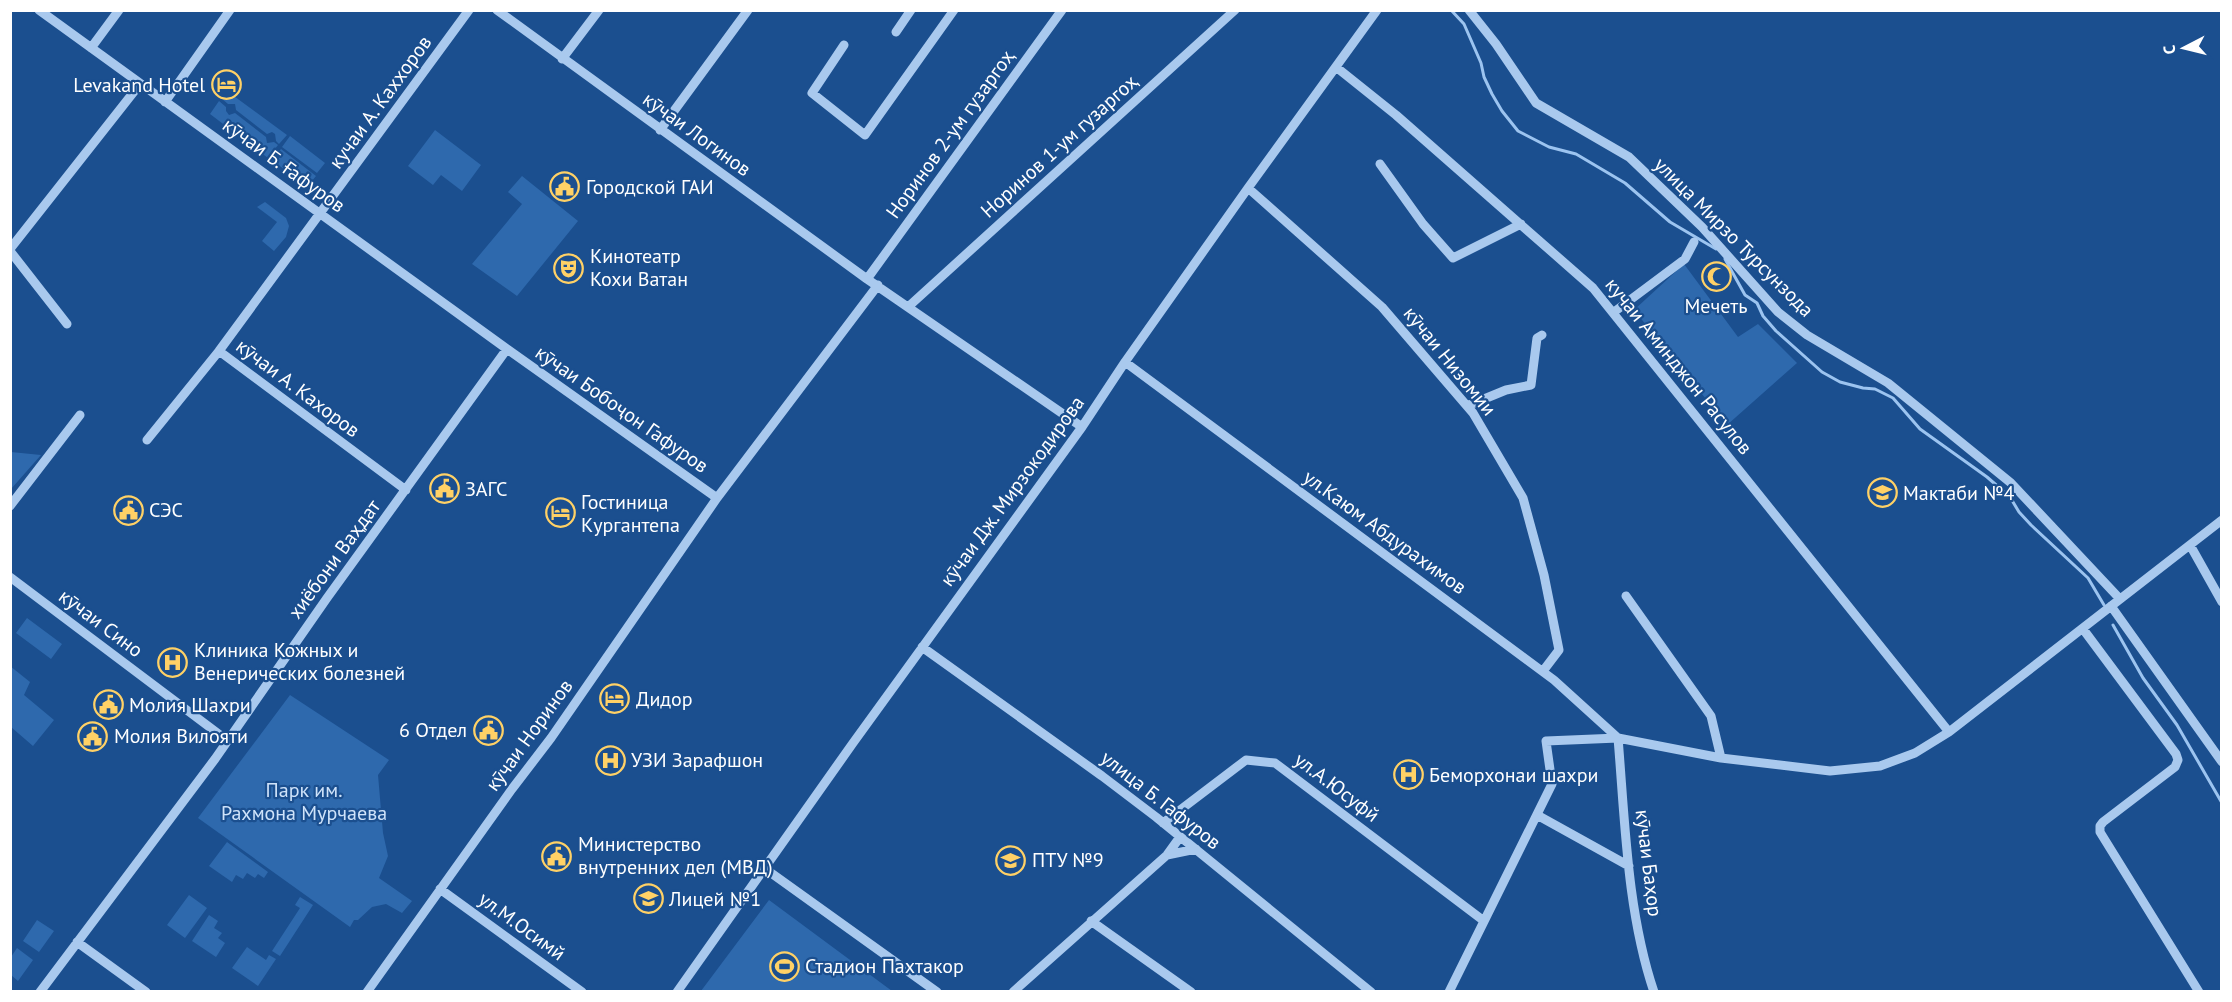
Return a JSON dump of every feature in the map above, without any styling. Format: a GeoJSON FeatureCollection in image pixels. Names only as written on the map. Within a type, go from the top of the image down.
{"type":"FeatureCollection","features":[{"type":"Feature","properties":{"kind":"street","name":"кӯчаи Б. Ғафуров"},"geometry":{"type":"LineString","coordinates":[[39,10],[507,349]]}},
{"type":"Feature","properties":{"kind":"street"},"geometry":{"type":"LineString","coordinates":[[91,48],[119,10]]}},
{"type":"Feature","properties":{"kind":"street"},"geometry":{"type":"LineString","coordinates":[[165,102],[230,10]]}},
{"type":"Feature","properties":{"kind":"street","name":"кучаи А. Каххоров"},"geometry":{"type":"LineString","coordinates":[[321,214],[469,10]]}},
{"type":"Feature","properties":{"kind":"street","name":"кӯчаи Логинов"},"geometry":{"type":"LineString","coordinates":[[497,10],[908,307]]}},
{"type":"Feature","properties":{"kind":"street"},"geometry":{"type":"LineString","coordinates":[[562,59],[599,10]]}},
{"type":"Feature","properties":{"kind":"street"},"geometry":{"type":"LineString","coordinates":[[660,130],[748,10]]}},
{"type":"Feature","properties":{"kind":"street"},"geometry":{"type":"LineString","coordinates":[[896,32],[911,10]]}},
{"type":"Feature","properties":{"kind":"street"},"geometry":{"type":"LineString","coordinates":[[844,45],[812,93],[865,135],[954,10]]}},
{"type":"Feature","properties":{"kind":"street","name":"Норинов 2-ум гузаргоҳ"},"geometry":{"type":"LineString","coordinates":[[867,279],[1062,10]]}},
{"type":"Feature","properties":{"kind":"street","name":"Норинов 1-ум гузаргоҳ"},"geometry":{"type":"LineString","coordinates":[[908,307],[1235,10]]}},
{"type":"Feature","properties":{"kind":"street","name":"кӯчаи Дж. Мирзокодирова"},"geometry":{"type":"LineString","coordinates":[[677,992],[922,647],[1082,427],[1248,188],[1377,10]]}},
{"type":"Feature","properties":{"kind":"street","name":"улица Мирзо Турсунзода"},"geometry":{"type":"LineString","coordinates":[[1469,10],[1496,44],[1536,103],[1629,157],[1701,227],[1778,312],[1807,335],[1888,383],[2011,483],[2120,598]]}},
{"type":"Feature","properties":{"kind":"street","name":"кучаи Аминджон Расулов"},"geometry":{"type":"LineString","coordinates":[[1336,67],[1388,108],[1582,276],[1614,312],[1949,732]]}},
{"type":"Feature","properties":{"kind":"street"},"geometry":{"type":"LineString","coordinates":[[67,324],[12,244],[140,84]]}},
{"type":"Feature","properties":{"kind":"street"},"geometry":{"type":"LineString","coordinates":[[1380,164],[1423,224],[1453,258],[1521,224]]}},
{"type":"Feature","properties":{"kind":"street","name":"кӯчаи Низомии"},"geometry":{"type":"LineString","coordinates":[[1248,188],[1382,307],[1467,406],[1523,498],[1544,575],[1559,650],[1543,671]]}},
{"type":"Feature","properties":{"kind":"street","name":"кӯчаи А. Кахоров"},"geometry":{"type":"LineString","coordinates":[[321,214],[219,351],[406,490]]}},
{"type":"Feature","properties":{"kind":"street"},"geometry":{"type":"LineString","coordinates":[[1614,312],[1685,259],[1694,242]]}},
{"type":"Feature","properties":{"kind":"street","name":"кӯчаи Норинов"},"geometry":{"type":"LineString","coordinates":[[367,992],[550,738],[717,498],[878,285]]}},
{"type":"Feature","properties":{"kind":"street"},"geometry":{"type":"LineString","coordinates":[[908,307],[1082,427]]}},
{"type":"Feature","properties":{"kind":"street"},"geometry":{"type":"LineString","coordinates":[[1467,406],[1506,390],[1532,385],[1537,338],[1542,335]]}},
{"type":"Feature","properties":{"kind":"street","name":"хиёбони Ваҳдат"},"geometry":{"type":"LineString","coordinates":[[40,992],[228,741],[327,598],[507,349]]}},
{"type":"Feature","properties":{"kind":"street","name":"кӯчаи Бобоҷон Гафуров"},"geometry":{"type":"LineString","coordinates":[[507,349],[717,498]]}},
{"type":"Feature","properties":{"kind":"street"},"geometry":{"type":"LineString","coordinates":[[147,440],[219,351]]}},
{"type":"Feature","properties":{"kind":"street","name":"ул.Каюм Абдурахимов"},"geometry":{"type":"LineString","coordinates":[[1125,362],[1543,671],[1618,738]]}},
{"type":"Feature","properties":{"kind":"street"},"geometry":{"type":"LineString","coordinates":[[10,506],[80,415]]}},
{"type":"Feature","properties":{"kind":"street"},"geometry":{"type":"LineString","coordinates":[[1449,992],[1552,784],[1546,741],[1618,738],[1721,758],[1830,771],[1880,766],[1915,753],[1949,732],[2222,520]]}},
{"type":"Feature","properties":{"kind":"street"},"geometry":{"type":"LineString","coordinates":[[2190,545],[2222,602]]}},
{"type":"Feature","properties":{"kind":"street","name":"кӯчаи Сино"},"geometry":{"type":"LineString","coordinates":[[10,576],[228,741]]}},
{"type":"Feature","properties":{"kind":"street"},"geometry":{"type":"LineString","coordinates":[[1626,596],[1711,716],[1721,758]]}},
{"type":"Feature","properties":{"kind":"street"},"geometry":{"type":"LineString","coordinates":[[2111,606],[2222,762]]}},
{"type":"Feature","properties":{"kind":"street"},"geometry":{"type":"LineString","coordinates":[[2083,629],[2176,754],[2178,760],[2175,767],[2103,822],[2100,832],[2199,992]]}},
{"type":"Feature","properties":{"kind":"street","name":"улица Б. Гафуров"},"geometry":{"type":"LineString","coordinates":[[922,647],[1102,776],[1196,849],[1371,992]]}},
{"type":"Feature","properties":{"kind":"street","name":"кӯчаи Баҳор"},"geometry":{"type":"LineString","coordinates":[[1618,738],[1629,866],[1645,965],[1654,992]]}},
{"type":"Feature","properties":{"kind":"street","name":"ул.А.Юсуфй"},"geometry":{"type":"LineString","coordinates":[[1163,823],[1246,760],[1275,763],[1484,921]]}},
{"type":"Feature","properties":{"kind":"street"},"geometry":{"type":"LineString","coordinates":[[1537,815],[1629,866]]}},
{"type":"Feature","properties":{"kind":"street"},"geometry":{"type":"LineString","coordinates":[[1013,992],[1167,855],[1180,837]]}},
{"type":"Feature","properties":{"kind":"street"},"geometry":{"type":"LineString","coordinates":[[1167,855],[1196,849]]}},
{"type":"Feature","properties":{"kind":"street"},"geometry":{"type":"LineString","coordinates":[[764,868],[937,992]]}},
{"type":"Feature","properties":{"kind":"street","name":"ул.М.Осимй"},"geometry":{"type":"LineString","coordinates":[[441,890],[582,992]]}},
{"type":"Feature","properties":{"kind":"street"},"geometry":{"type":"LineString","coordinates":[[1091,921],[1191,992]]}},
{"type":"Feature","properties":{"kind":"street"},"geometry":{"type":"LineString","coordinates":[[77,942],[146,992]]}},
{"type":"Feature","properties":{"kind":"green space"},"geometry":{"type":"Polygon","coordinates":[[[227,91],[287,135],[279,144],[275,134],[272,132],[267,134],[236,110],[235,104],[228,104],[221,98],[227,91]]]}},
{"type":"Feature","properties":{"kind":"green space"},"geometry":{"type":"Polygon","coordinates":[[[219,101],[226,107],[229,115],[235,113],[266,137],[267,143],[274,142],[278,145],[268,158],[210,114],[219,101]]]}},
{"type":"Feature","properties":{"kind":"green space"},"geometry":{"type":"Polygon","coordinates":[[[435,130],[481,165],[462,191],[441,175],[433,185],[408,166],[435,130]]]}},
{"type":"Feature","properties":{"kind":"green space"},"geometry":{"type":"Polygon","coordinates":[[[290,136],[325,163],[317,173],[282,147],[290,136]]]}},
{"type":"Feature","properties":{"kind":"green space"},"geometry":{"type":"Polygon","coordinates":[[[281,149],[316,176],[307,187],[272,160],[281,149]]]}},
{"type":"Feature","properties":{"kind":"green space"},"geometry":{"type":"Polygon","coordinates":[[[522,176],[578,221],[517,296],[472,264],[522,204],[508,192],[522,176]]]}},
{"type":"Feature","properties":{"kind":"green space"},"geometry":{"type":"Polygon","coordinates":[[[265,202],[286,218],[289,226],[286,237],[274,251],[262,241],[277,222],[257,207],[265,202]]]}},
{"type":"Feature","properties":{"kind":"green space"},"geometry":{"type":"Polygon","coordinates":[[[1684,264],[1738,337],[1758,324],[1797,363],[1727,425],[1634,310],[1684,264]]]}},
{"type":"Feature","properties":{"kind":"green space"},"geometry":{"type":"Polygon","coordinates":[[[10,452],[41,455],[11,489],[10,452]]]}},
{"type":"Feature","properties":{"kind":"green space"},"geometry":{"type":"Polygon","coordinates":[[[27,618],[62,644],[51,659],[16,633],[27,618]]]}},
{"type":"Feature","properties":{"kind":"green space"},"geometry":{"type":"Polygon","coordinates":[[[10,666],[30,682],[24,695],[54,720],[33,746],[11,727],[10,666]]]}},
{"type":"Feature","properties":{"kind":"green space","name":"Парк им. Рахмона Мурчаева"},"geometry":{"type":"Polygon","coordinates":[[[290,695],[389,760],[378,775],[383,833],[388,856],[379,878],[412,901],[402,913],[386,904],[372,907],[358,920],[354,920],[350,927],[198,818],[290,695]]]}},
{"type":"Feature","properties":{"kind":"green space"},"geometry":{"type":"Polygon","coordinates":[[[227,842],[268,872],[264,878],[258,874],[255,878],[247,873],[243,879],[236,875],[232,882],[209,866],[227,842]]]}},
{"type":"Feature","properties":{"kind":"green space"},"geometry":{"type":"Polygon","coordinates":[[[189,895],[207,908],[185,938],[167,925],[189,895]]]}},
{"type":"Feature","properties":{"kind":"green space"},"geometry":{"type":"Polygon","coordinates":[[[300,897],[313,905],[280,956],[272,951],[300,908],[295,905],[300,897]]]}},
{"type":"Feature","properties":{"kind":"green space"},"geometry":{"type":"Polygon","coordinates":[[[769,900],[892,991],[701,991],[769,900]]]}},
{"type":"Feature","properties":{"kind":"green space"},"geometry":{"type":"Polygon","coordinates":[[[209,915],[218,921],[214,928],[222,933],[218,938],[225,943],[216,957],[192,941],[209,915]]]}},
{"type":"Feature","properties":{"kind":"green space"},"geometry":{"type":"Polygon","coordinates":[[[37,920],[54,931],[39,952],[23,941],[37,920]]]}},
{"type":"Feature","properties":{"kind":"green space"},"geometry":{"type":"Polygon","coordinates":[[[247,947],[266,960],[269,955],[276,959],[258,986],[232,968],[247,947]]]}},
{"type":"Feature","properties":{"kind":"green space"},"geometry":{"type":"Polygon","coordinates":[[[17,948],[33,960],[18,981],[11,975],[11,957],[17,948]]]}},
{"type":"Feature","properties":{"kind":"waterway"},"geometry":{"type":"LineString","coordinates":[[1451,10],[1464,24],[1492,94],[1518,131],[1549,147],[1576,154],[1625,183],[1670,222],[1716,249]]}},
{"type":"Feature","properties":{"kind":"waterway"},"geometry":{"type":"LineString","coordinates":[[1725,259],[1745,295],[1757,303],[1763,316],[1776,331],[1822,372],[1840,382],[1875,389],[1893,398],[1920,429],[1987,477],[2010,497],[2019,512],[2031,525],[2088,578],[2104,605]]}},
{"type":"Feature","properties":{"kind":"waterway"},"geometry":{"type":"LineString","coordinates":[[2113,625],[2143,678],[2177,725],[2222,803]]}},
{"type":"Feature","properties":{"kind":"place","name":"Levakand Hotel"},"geometry":{"type":"Point","coordinates":[226,85]}},
{"type":"Feature","properties":{"kind":"place","name":"Городской ГАИ"},"geometry":{"type":"Point","coordinates":[565,187]}},
{"type":"Feature","properties":{"kind":"place","name":"Кинотеатр Кохи Ватан"},"geometry":{"type":"Point","coordinates":[569,268]}},
{"type":"Feature","properties":{"kind":"place","name":"Мечеть"},"geometry":{"type":"Point","coordinates":[1716,276]}},
{"type":"Feature","properties":{"kind":"place","name":"ЗАГС"},"geometry":{"type":"Point","coordinates":[444,489]}},
{"type":"Feature","properties":{"kind":"place","name":"Мактаби №4"},"geometry":{"type":"Point","coordinates":[1882,493]}},
{"type":"Feature","properties":{"kind":"place","name":"СЭС"},"geometry":{"type":"Point","coordinates":[128,510]}},
{"type":"Feature","properties":{"kind":"place","name":"Гостиница Кургантепа"},"geometry":{"type":"Point","coordinates":[560,513]}},
{"type":"Feature","properties":{"kind":"place","name":"Клиника Кожных и Венерических болезней"},"geometry":{"type":"Point","coordinates":[173,662]}},
{"type":"Feature","properties":{"kind":"place","name":"Дидор"},"geometry":{"type":"Point","coordinates":[615,699]}},
{"type":"Feature","properties":{"kind":"place","name":"Молия Шахри"},"geometry":{"type":"Point","coordinates":[108,705]}},
{"type":"Feature","properties":{"kind":"place","name":"6 Отдел"},"geometry":{"type":"Point","coordinates":[488,730]}},
{"type":"Feature","properties":{"kind":"place","name":"Молия Вилояти"},"geometry":{"type":"Point","coordinates":[93,736]}},
{"type":"Feature","properties":{"kind":"place","name":"УЗИ Зарафшон"},"geometry":{"type":"Point","coordinates":[610,760]}},
{"type":"Feature","properties":{"kind":"place","name":"Беморхонаи шахри"},"geometry":{"type":"Point","coordinates":[1408,775]}},
{"type":"Feature","properties":{"kind":"place","name":"Министерство внутренних дел (МВД)"},"geometry":{"type":"Point","coordinates":[557,856]}},
{"type":"Feature","properties":{"kind":"place","name":"ПТУ №9"},"geometry":{"type":"Point","coordinates":[1011,860]}},
{"type":"Feature","properties":{"kind":"place","name":"Лицей №1"},"geometry":{"type":"Point","coordinates":[648,899]}},
{"type":"Feature","properties":{"kind":"place","name":"Стадион Пахтакор"},"geometry":{"type":"Point","coordinates":[784,966]}}]}
